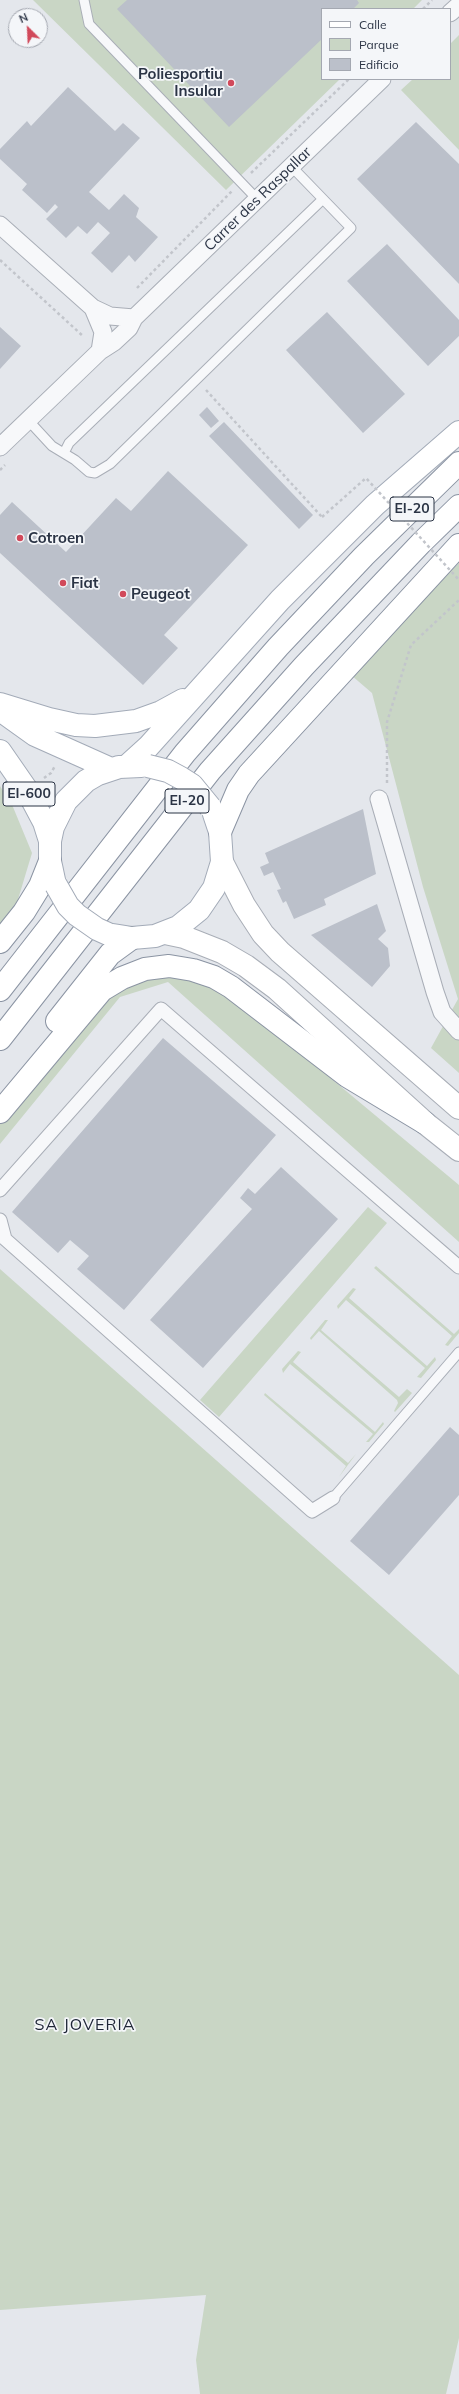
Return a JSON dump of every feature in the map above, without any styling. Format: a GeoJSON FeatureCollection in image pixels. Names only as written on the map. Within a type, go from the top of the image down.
{"type":"FeatureCollection","features":[{"type":"Feature","properties":{"kind":"main road"},"geometry":{"type":"LineString","coordinates":[[129,767],[280,600],[375,505],[459,432]]}},
{"type":"Feature","properties":{"kind":"main road","name":"EI-20"},"geometry":{"type":"LineString","coordinates":[[0,990],[185,753],[300,624],[364,556],[459,463]]}},
{"type":"Feature","properties":{"kind":"main road","name":"EI-20"},"geometry":{"type":"LineString","coordinates":[[0,1039],[210,771],[304,666],[421,543],[459,506]]}},
{"type":"Feature","properties":{"kind":"main road"},"geometry":{"type":"LineString","coordinates":[[220,832],[238,790],[249,774],[459,545]]}},
{"type":"Feature","properties":{"kind":"main road"},"geometry":{"type":"LineString","coordinates":[[0,704],[76,725],[115,725],[161,712],[198,691]]}},
{"type":"Feature","properties":{"kind":"main road","name":"EI-600"},"geometry":{"type":"LineString","coordinates":[[0,710],[35,735],[129,767],[168,771],[197,790],[210,807],[220,832],[222,862],[214,888],[203,905],[189,920],[165,932],[132,938],[108,934],[86,922],[68,906],[56,885],[44,822],[27,790],[0,751]]}},
{"type":"Feature","properties":{"kind":"main road","name":"EI-600"},"geometry":{"type":"LineString","coordinates":[[50,851],[58,814],[74,791],[86,781],[129,767]]}},
{"type":"Feature","properties":{"kind":"main road"},"geometry":{"type":"LineString","coordinates":[[0,942],[24,912],[40,886],[50,851]]}},
{"type":"Feature","properties":{"kind":"main road","name":"EI-600"},"geometry":{"type":"LineString","coordinates":[[222,862],[244,905],[263,934],[280,952],[459,1108]]}},
{"type":"Feature","properties":{"kind":"main road","name":"EI-600"},"geometry":{"type":"LineString","coordinates":[[165,932],[214,948],[246,966],[277,988],[425,1123],[459,1150]]}},
{"type":"Feature","properties":{"kind":"main road"},"geometry":{"type":"LineString","coordinates":[[0,1092],[110,954],[132,938]]}},
{"type":"Feature","properties":{"kind":"main road"},"geometry":{"type":"LineString","coordinates":[[0,1112],[102,990],[122,978],[145,969],[169,966],[194,970],[214,977],[231,987],[347,1076],[425,1123]]}},
{"type":"Feature","properties":{"kind":"street"},"geometry":{"type":"LineString","coordinates":[[451,12],[459,5]]}},
{"type":"Feature","properties":{"kind":"street","name":"Carrer des Raspallar"},"geometry":{"type":"LineString","coordinates":[[0,447],[100,351],[114,342],[129,328],[134,318],[381,80]]}},
{"type":"Feature","properties":{"kind":"street"},"geometry":{"type":"LineString","coordinates":[[0,225],[93,308],[110,316],[134,318]]}},
{"type":"Feature","properties":{"kind":"street"},"geometry":{"type":"LineString","coordinates":[[93,308],[103,332],[100,351]]}},
{"type":"Feature","properties":{"kind":"street"},"geometry":{"type":"LineString","coordinates":[[379,799],[435,992],[442,1012],[459,1031]]}},
{"type":"Feature","properties":{"kind":"street"},"geometry":{"type":"LineString","coordinates":[[0,1190],[161,1009],[459,1267]]}},
{"type":"Feature","properties":{"kind":"street"},"geometry":{"type":"LineString","coordinates":[[0,1220],[5,1239],[312,1511],[334,1498]]}},
{"type":"Feature","properties":{"kind":"lane"},"geometry":{"type":"LineString","coordinates":[[84,0],[89,24],[257,199]]}},
{"type":"Feature","properties":{"kind":"lane"},"geometry":{"type":"LineString","coordinates":[[28,420],[52,446],[89,472],[95,473],[103,469],[351,228],[292,166]]}},
{"type":"Feature","properties":{"kind":"lane"},"geometry":{"type":"LineString","coordinates":[[64,453],[75,437],[323,199]]}},
{"type":"Feature","properties":{"kind":"lane"},"geometry":{"type":"LineString","coordinates":[[334,1498],[459,1352]]}},
{"type":"Feature","properties":{"kind":"path"},"geometry":{"type":"LineString","coordinates":[[424,8],[432,0]]}},
{"type":"Feature","properties":{"kind":"path"},"geometry":{"type":"LineString","coordinates":[[135,290],[241,182],[348,80]]}},
{"type":"Feature","properties":{"kind":"path"},"geometry":{"type":"LineString","coordinates":[[0,260],[86,339],[82,342]]}},
{"type":"Feature","properties":{"kind":"path"},"geometry":{"type":"LineString","coordinates":[[196,379],[322,517],[366,478],[459,580]]}},
{"type":"Feature","properties":{"kind":"path"},"geometry":{"type":"LineString","coordinates":[[379,799],[387,784],[387,722],[411,645],[459,600]]}},
{"type":"Feature","properties":{"kind":"green space"},"geometry":{"type":"Polygon","coordinates":[[[33,0],[422,0],[414,8],[321,8],[321,80],[339,80],[226,190],[48,15],[48,8],[41,8],[33,0]]]}},
{"type":"Feature","properties":{"kind":"green space"},"geometry":{"type":"Polygon","coordinates":[[[459,35],[459,150],[401,90],[412,80],[451,80],[451,43],[459,35]]]}},
{"type":"Feature","properties":{"kind":"green space"},"geometry":{"type":"Polygon","coordinates":[[[459,563],[459,1073],[431,1048],[458,999],[423,887],[372,693],[351,675],[459,563]]]}},
{"type":"Feature","properties":{"kind":"green space"},"geometry":{"type":"Polygon","coordinates":[[[0,786],[13,807],[32,853],[16,906],[0,927],[0,786]]]}},
{"type":"Feature","properties":{"kind":"green space"},"geometry":{"type":"Polygon","coordinates":[[[164,972],[212,985],[298,1051],[459,1185],[459,1242],[168,982],[120,997],[0,1144],[0,1121],[120,985],[164,972]]]}},
{"type":"Feature","properties":{"kind":"green space"},"geometry":{"type":"Polygon","coordinates":[[[368,1207],[387,1223],[219,1417],[200,1400],[368,1207]]]}},
{"type":"Feature","properties":{"kind":"green space"},"geometry":{"type":"Polygon","coordinates":[[[376,1266],[454,1334],[459,1329],[459,1333],[448,1346],[445,1345],[452,1336],[374,1268],[376,1266]]]}},
{"type":"Feature","properties":{"kind":"green space"},"geometry":{"type":"Polygon","coordinates":[[[0,1269],[459,1675],[459,2338],[446,2394],[200,2394],[196,2360],[206,2295],[0,2310],[0,1269]]]}},
{"type":"Feature","properties":{"kind":"green space"},"geometry":{"type":"Polygon","coordinates":[[[353,1288],[356,1289],[349,1298],[427,1366],[435,1357],[436,1360],[421,1378],[417,1377],[425,1368],[346,1300],[338,1309],[337,1306],[353,1288]]]}},
{"type":"Feature","properties":{"kind":"green space"},"geometry":{"type":"Polygon","coordinates":[[[325,1320],[328,1320],[321,1330],[399,1397],[407,1389],[412,1393],[395,1412],[394,1411],[398,1403],[397,1400],[319,1331],[311,1340],[310,1338],[325,1320]]]}},
{"type":"Feature","properties":{"kind":"green space"},"geometry":{"type":"Polygon","coordinates":[[[298,1351],[301,1352],[293,1362],[375,1432],[383,1422],[384,1424],[369,1442],[366,1442],[373,1434],[290,1364],[283,1373],[282,1369],[298,1351]]]}},
{"type":"Feature","properties":{"kind":"green space"},"geometry":{"type":"Polygon","coordinates":[[[265,1393],[348,1463],[356,1454],[339,1477],[346,1466],[264,1395],[265,1393]]]}},
{"type":"Feature","properties":{"kind":"building","name":"Poliesportiu Insular"},"geometry":{"type":"Polygon","coordinates":[[[127,0],[357,0],[359,3],[354,8],[321,8],[321,40],[229,127],[117,9],[127,0]]]}},
{"type":"Feature","properties":{"kind":"building"},"geometry":{"type":"Polygon","coordinates":[[[68,87],[115,131],[123,123],[140,138],[89,192],[109,210],[124,194],[139,208],[136,217],[158,237],[135,262],[129,255],[112,273],[91,253],[110,233],[98,222],[87,234],[78,226],[66,238],[46,219],[58,207],[55,204],[47,213],[22,190],[27,184],[0,159],[0,149],[27,121],[31,126],[68,87]]]}},
{"type":"Feature","properties":{"kind":"building"},"geometry":{"type":"Polygon","coordinates":[[[416,122],[459,164],[459,284],[357,179],[416,122]]]}},
{"type":"Feature","properties":{"kind":"building"},"geometry":{"type":"Polygon","coordinates":[[[387,244],[459,320],[459,336],[428,366],[347,281],[387,244]]]}},
{"type":"Feature","properties":{"kind":"building"},"geometry":{"type":"Polygon","coordinates":[[[327,312],[405,394],[363,433],[286,350],[327,312]]]}},
{"type":"Feature","properties":{"kind":"building"},"geometry":{"type":"Polygon","coordinates":[[[0,327],[21,346],[0,369],[0,327]]]}},
{"type":"Feature","properties":{"kind":"building"},"geometry":{"type":"Polygon","coordinates":[[[207,407],[219,421],[211,428],[199,415],[207,407]]]}},
{"type":"Feature","properties":{"kind":"building"},"geometry":{"type":"Polygon","coordinates":[[[224,422],[313,515],[299,529],[209,436],[224,422]]]}},
{"type":"Feature","properties":{"kind":"building","name":"Peugeot"},"geometry":{"type":"Polygon","coordinates":[[[168,471],[248,545],[164,635],[178,648],[143,685],[0,553],[0,515],[12,502],[66,552],[116,498],[131,511],[168,471]]]}},
{"type":"Feature","properties":{"kind":"building"},"geometry":{"type":"Polygon","coordinates":[[[363,809],[376,874],[324,899],[326,905],[294,919],[286,901],[283,903],[277,890],[281,889],[273,872],[264,876],[260,867],[269,863],[265,853],[363,809]]]}},
{"type":"Feature","properties":{"kind":"building"},"geometry":{"type":"Polygon","coordinates":[[[377,904],[386,931],[378,939],[388,948],[390,966],[372,987],[311,935],[377,904]]]}},
{"type":"Feature","properties":{"kind":"building"},"geometry":{"type":"Polygon","coordinates":[[[163,1038],[276,1135],[124,1310],[77,1269],[89,1256],[70,1240],[58,1253],[12,1212],[163,1038]]]}},
{"type":"Feature","properties":{"kind":"building"},"geometry":{"type":"Polygon","coordinates":[[[281,1167],[338,1219],[203,1368],[150,1320],[252,1209],[240,1198],[248,1188],[255,1194],[281,1167]]]}},
{"type":"Feature","properties":{"kind":"building"},"geometry":{"type":"Polygon","coordinates":[[[450,1427],[459,1435],[459,1495],[389,1575],[350,1541],[450,1427]]]}},
{"type":"Feature","properties":{"kind":"place","name":"Poliesportiu Insular"},"geometry":{"type":"Point","coordinates":[231,83]}},
{"type":"Feature","properties":{"kind":"place","name":"Cotroen"},"geometry":{"type":"Point","coordinates":[20,538]}},
{"type":"Feature","properties":{"kind":"place","name":"Fiat"},"geometry":{"type":"Point","coordinates":[63,583]}},
{"type":"Feature","properties":{"kind":"place","name":"Peugeot"},"geometry":{"type":"Point","coordinates":[123,594]}},
{"type":"Feature","properties":{"kind":"district","name":"SA JOVERIA"},"geometry":{"type":"Point","coordinates":[85,2025]}}]}
